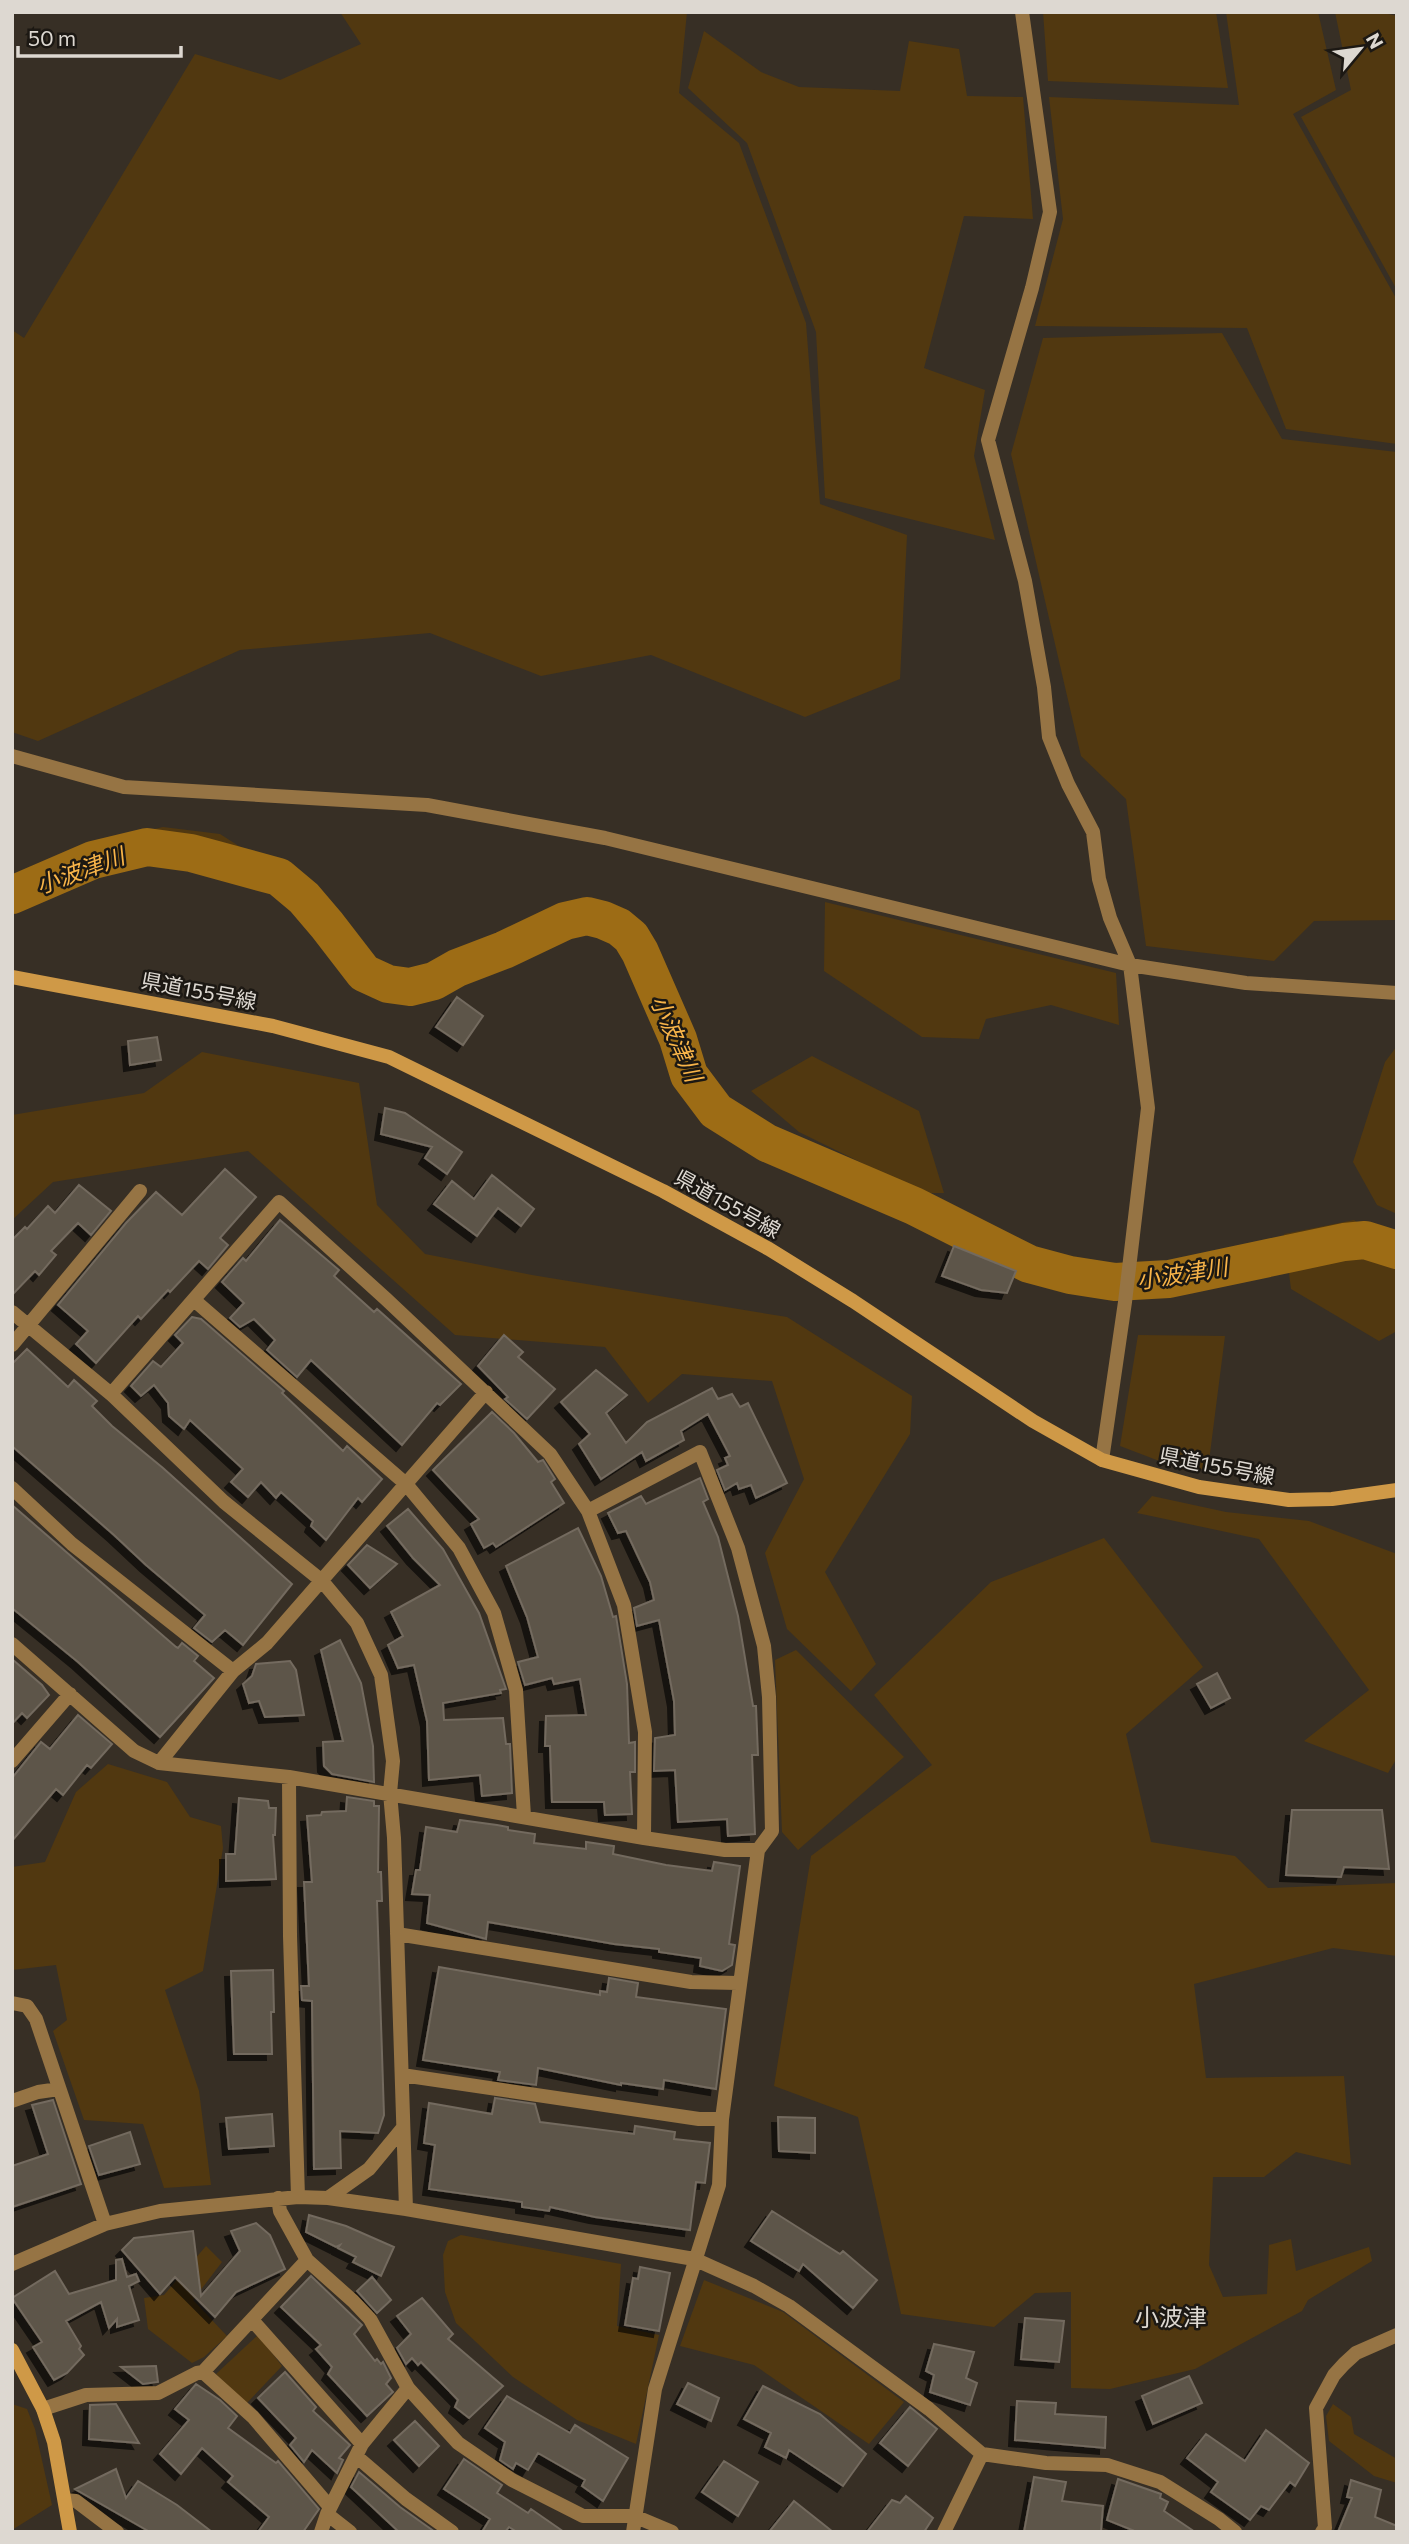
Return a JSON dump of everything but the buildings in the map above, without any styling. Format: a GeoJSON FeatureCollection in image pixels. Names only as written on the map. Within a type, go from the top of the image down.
{"type":"FeatureCollection","features":[{"type":"Feature","properties":{"kind":"main road","name":"県道155号線"},"geometry":{"type":"LineString","coordinates":[[12,977],[273,1026],[389,1057],[663,1191],[769,1248],[1033,1421],[1102,1460],[1199,1487],[1289,1500],[1332,1499],[1397,1490]]}},
{"type":"Feature","properties":{"kind":"main road"},"geometry":{"type":"LineString","coordinates":[[12,2350],[43,2409],[54,2442],[70,2532]]}},
{"type":"Feature","properties":{"kind":"street"},"geometry":{"type":"LineString","coordinates":[[1022,12],[1050,212],[1032,288],[988,440],[1025,581],[1044,687],[1049,737],[1068,784],[1093,832],[1099,879],[1110,918],[1130,965],[1147,1108],[1125,1301],[1102,1460]]}},
{"type":"Feature","properties":{"kind":"street"},"geometry":{"type":"LineString","coordinates":[[12,756],[124,788],[427,805],[592,835],[1130,965],[1246,983],[1397,993]]}},
{"type":"Feature","properties":{"kind":"street"},"geometry":{"type":"LineString","coordinates":[[12,1345],[140,1191]]}},
{"type":"Feature","properties":{"kind":"street"},"geometry":{"type":"LineString","coordinates":[[111,1394],[279,1202],[550,1454],[588,1511],[624,1605],[645,1732],[645,1838]]}},
{"type":"Feature","properties":{"kind":"street"},"geometry":{"type":"LineString","coordinates":[[194,1300],[406,1484],[459,1548],[494,1612],[516,1690],[524,1816]]}},
{"type":"Feature","properties":{"kind":"street"},"geometry":{"type":"LineString","coordinates":[[12,1312],[111,1394],[224,1502],[322,1581],[357,1623],[381,1675],[393,1761],[390,1793],[405,2209]]}},
{"type":"Feature","properties":{"kind":"street"},"geometry":{"type":"LineString","coordinates":[[159,1763],[233,1671],[267,1643],[486,1392]]}},
{"type":"Feature","properties":{"kind":"street"},"geometry":{"type":"LineString","coordinates":[[588,1511],[699,1452],[738,1548],[764,1646],[769,1697],[772,1831],[758,1850],[738,1983],[722,2119],[719,2185],[709,2224],[694,2259],[655,2389],[633,2532]]}},
{"type":"Feature","properties":{"kind":"street"},"geometry":{"type":"LineString","coordinates":[[12,1488],[72,1544],[233,1671]]}},
{"type":"Feature","properties":{"kind":"street"},"geometry":{"type":"LineString","coordinates":[[12,1644],[134,1751],[159,1763],[289,1777],[645,1838],[725,1850],[758,1850]]}},
{"type":"Feature","properties":{"kind":"street"},"geometry":{"type":"LineString","coordinates":[[12,1762],[70,1694]]}},
{"type":"Feature","properties":{"kind":"street"},"geometry":{"type":"LineString","coordinates":[[289,1777],[290,1936],[298,2197]]}},
{"type":"Feature","properties":{"kind":"street"},"geometry":{"type":"LineString","coordinates":[[397,1934],[691,1982],[738,1983]]}},
{"type":"Feature","properties":{"kind":"street"},"geometry":{"type":"LineString","coordinates":[[12,2003],[27,2006],[32,2010],[105,2224]]}},
{"type":"Feature","properties":{"kind":"street"},"geometry":{"type":"LineString","coordinates":[[402,2075],[699,2119],[722,2119]]}},
{"type":"Feature","properties":{"kind":"street"},"geometry":{"type":"LineString","coordinates":[[12,2101],[38,2092],[59,2089]]}},
{"type":"Feature","properties":{"kind":"street"},"geometry":{"type":"LineString","coordinates":[[328,2198],[369,2169],[402,2129]]}},
{"type":"Feature","properties":{"kind":"street"},"geometry":{"type":"LineString","coordinates":[[12,2264],[105,2224],[160,2211],[298,2197],[328,2198],[405,2209],[694,2259],[754,2286],[789,2306],[929,2409],[982,2454],[1046,2463],[1107,2465],[1170,2488],[1235,2532]]}},
{"type":"Feature","properties":{"kind":"street"},"geometry":{"type":"LineString","coordinates":[[278,2198],[280,2211],[307,2260],[370,2319],[408,2388],[458,2443],[512,2480],[583,2516],[634,2516],[673,2532]]}},
{"type":"Feature","properties":{"kind":"street"},"geometry":{"type":"LineString","coordinates":[[43,2409],[86,2395],[158,2393],[203,2372],[307,2260]]}},
{"type":"Feature","properties":{"kind":"street"},"geometry":{"type":"LineString","coordinates":[[252,2320],[359,2450],[406,2499],[452,2532]]}},
{"type":"Feature","properties":{"kind":"street"},"geometry":{"type":"LineString","coordinates":[[1322,2532],[1325,2528],[1316,2409],[1334,2375],[1344,2364],[1366,2348],[1397,2335]]}},
{"type":"Feature","properties":{"kind":"street"},"geometry":{"type":"LineString","coordinates":[[203,2372],[253,2417],[350,2532]]}},
{"type":"Feature","properties":{"kind":"street"},"geometry":{"type":"LineString","coordinates":[[321,2532],[359,2450],[408,2388]]}},
{"type":"Feature","properties":{"kind":"street"},"geometry":{"type":"LineString","coordinates":[[944,2532],[982,2454]]}},
{"type":"Feature","properties":{"kind":"street"},"geometry":{"type":"LineString","coordinates":[[65,2500],[76,2501],[117,2532]]}},
{"type":"Feature","properties":{"kind":"shaded area"},"geometry":{"type":"Polygon","coordinates":[[[340,12],[687,12],[679,93],[739,143],[806,323],[820,504],[907,535],[900,679],[805,717],[651,655],[541,676],[430,633],[240,650],[38,741],[12,732],[12,330],[24,338],[195,54],[280,80],[361,44],[340,12]]]}},
{"type":"Feature","properties":{"kind":"shaded area"},"geometry":{"type":"Polygon","coordinates":[[[1043,12],[1216,12],[1228,88],[1048,81],[1043,12]]]}},
{"type":"Feature","properties":{"kind":"shaded area"},"geometry":{"type":"Polygon","coordinates":[[[1226,12],[1318,12],[1336,90],[1293,114],[1397,300],[1397,444],[1286,429],[1247,328],[1035,326],[1063,219],[1049,97],[1239,105],[1226,12]]]}},
{"type":"Feature","properties":{"kind":"shaded area"},"geometry":{"type":"Polygon","coordinates":[[[1335,12],[1379,12],[1397,16],[1397,290],[1301,117],[1351,90],[1335,12]]]}},
{"type":"Feature","properties":{"kind":"shaded area"},"geometry":{"type":"Polygon","coordinates":[[[704,31],[761,72],[799,87],[900,91],[909,41],[959,49],[967,96],[1023,97],[1033,219],[964,216],[924,368],[985,390],[974,456],[995,540],[825,498],[816,332],[747,143],[688,88],[704,31]]]}},
{"type":"Feature","properties":{"kind":"shaded area"},"geometry":{"type":"Polygon","coordinates":[[[1222,333],[1282,439],[1397,452],[1397,920],[1314,921],[1274,961],[1146,946],[1126,799],[1081,756],[1011,454],[1043,338],[1222,333]]]}},
{"type":"Feature","properties":{"kind":"shaded area"},"geometry":{"type":"Polygon","coordinates":[[[163,827],[220,834],[270,866],[255,890],[185,864],[138,859],[12,908],[12,875],[18,875],[98,842],[163,827]]]}},
{"type":"Feature","properties":{"kind":"shaded area"},"geometry":{"type":"Polygon","coordinates":[[[825,902],[1116,973],[1119,1025],[1051,1005],[986,1019],[979,1039],[922,1037],[824,971],[825,902]]]}},
{"type":"Feature","properties":{"kind":"shaded area"},"geometry":{"type":"Polygon","coordinates":[[[1397,1046],[1397,1214],[1377,1205],[1353,1162],[1385,1062],[1397,1046]]]}},
{"type":"Feature","properties":{"kind":"shaded area"},"geometry":{"type":"Polygon","coordinates":[[[202,1052],[359,1083],[377,1205],[425,1254],[532,1275],[787,1317],[912,1396],[910,1434],[825,1572],[876,1664],[851,1691],[787,1629],[765,1553],[804,1479],[772,1381],[682,1374],[648,1403],[605,1347],[455,1335],[248,1151],[53,1182],[12,1220],[12,1115],[144,1093],[202,1052]]]}},
{"type":"Feature","properties":{"kind":"shaded area"},"geometry":{"type":"Polygon","coordinates":[[[812,1056],[919,1111],[944,1193],[923,1193],[799,1132],[751,1091],[812,1056]]]}},
{"type":"Feature","properties":{"kind":"shaded area"},"geometry":{"type":"Polygon","coordinates":[[[1354,1220],[1397,1251],[1397,1331],[1379,1341],[1291,1289],[1284,1234],[1354,1220]]]}},
{"type":"Feature","properties":{"kind":"shaded area"},"geometry":{"type":"Polygon","coordinates":[[[1138,1335],[1225,1336],[1208,1469],[1183,1470],[1120,1446],[1138,1335]]]}},
{"type":"Feature","properties":{"kind":"shaded area"},"geometry":{"type":"Polygon","coordinates":[[[1152,1496],[1226,1512],[1309,1521],[1397,1554],[1397,1758],[1388,1773],[1304,1741],[1369,1690],[1259,1539],[1137,1513],[1152,1496]]]}},
{"type":"Feature","properties":{"kind":"shaded area"},"geometry":{"type":"Polygon","coordinates":[[[1104,1538],[1203,1667],[1126,1734],[1151,1842],[1235,1856],[1268,1888],[1397,1883],[1397,1956],[1333,1948],[1194,1984],[1206,2078],[1344,2076],[1351,2165],[1296,2152],[1264,2177],[1213,2177],[1209,2265],[1223,2297],[1267,2294],[1269,2245],[1291,2239],[1296,2271],[1369,2247],[1372,2261],[1308,2300],[1302,2311],[1195,2369],[1110,2389],[1071,2388],[1071,2292],[1035,2293],[994,2327],[901,2314],[858,2117],[774,2086],[811,1856],[932,1765],[874,1695],[991,1582],[1104,1538]]]}},
{"type":"Feature","properties":{"kind":"shaded area"},"geometry":{"type":"Polygon","coordinates":[[[796,1650],[904,1757],[798,1850],[782,1832],[775,1660],[796,1650]]]}},
{"type":"Feature","properties":{"kind":"shaded area"},"geometry":{"type":"Polygon","coordinates":[[[108,1764],[167,1782],[190,1817],[221,1826],[223,1848],[203,1971],[165,1990],[199,2091],[211,2185],[164,2188],[143,2124],[84,2120],[53,2031],[67,2020],[56,1965],[12,1970],[12,1867],[45,1862],[76,1792],[108,1764]]]}},
{"type":"Feature","properties":{"kind":"shaded area"},"geometry":{"type":"Polygon","coordinates":[[[461,2235],[621,2264],[617,2326],[659,2335],[636,2444],[577,2420],[513,2377],[456,2323],[445,2292],[443,2255],[448,2241],[461,2235]]]}},
{"type":"Feature","properties":{"kind":"shaded area"},"geometry":{"type":"Polygon","coordinates":[[[206,2246],[222,2262],[193,2300],[227,2336],[204,2357],[192,2363],[148,2329],[144,2298],[164,2295],[206,2246]]]}},
{"type":"Feature","properties":{"kind":"shaded area"},"geometry":{"type":"Polygon","coordinates":[[[704,2280],[783,2312],[904,2402],[869,2444],[754,2365],[680,2346],[704,2280]]]}},
{"type":"Feature","properties":{"kind":"shaded area"},"geometry":{"type":"Polygon","coordinates":[[[258,2335],[282,2366],[246,2404],[216,2374],[258,2335]]]}},
{"type":"Feature","properties":{"kind":"shaded area"},"geometry":{"type":"Polygon","coordinates":[[[12,2404],[27,2409],[35,2429],[52,2505],[12,2530],[12,2404]]]}},
{"type":"Feature","properties":{"kind":"shaded area"},"geometry":{"type":"Polygon","coordinates":[[[1333,2404],[1351,2417],[1354,2434],[1397,2459],[1397,2483],[1374,2476],[1329,2441],[1326,2416],[1333,2404]]]}},
{"type":"Feature","properties":{"kind":"waterway","name":"小波津川"},"geometry":{"type":"LineString","coordinates":[[12,895],[93,860],[147,847],[191,853],[279,877],[304,898],[364,973],[388,984],[410,987],[434,981],[457,968],[504,950],[565,921],[587,916],[603,920],[619,927],[631,937],[640,952],[678,1039],[689,1075],[716,1111],[767,1143],[914,1206],[1029,1264],[1070,1275],[1115,1282],[1169,1279],[1344,1242],[1365,1240],[1397,1250]]}},
{"type":"Feature","properties":{"kind":"district","name":"小波津"},"geometry":{"type":"Point","coordinates":[1171,2316]}}]}
